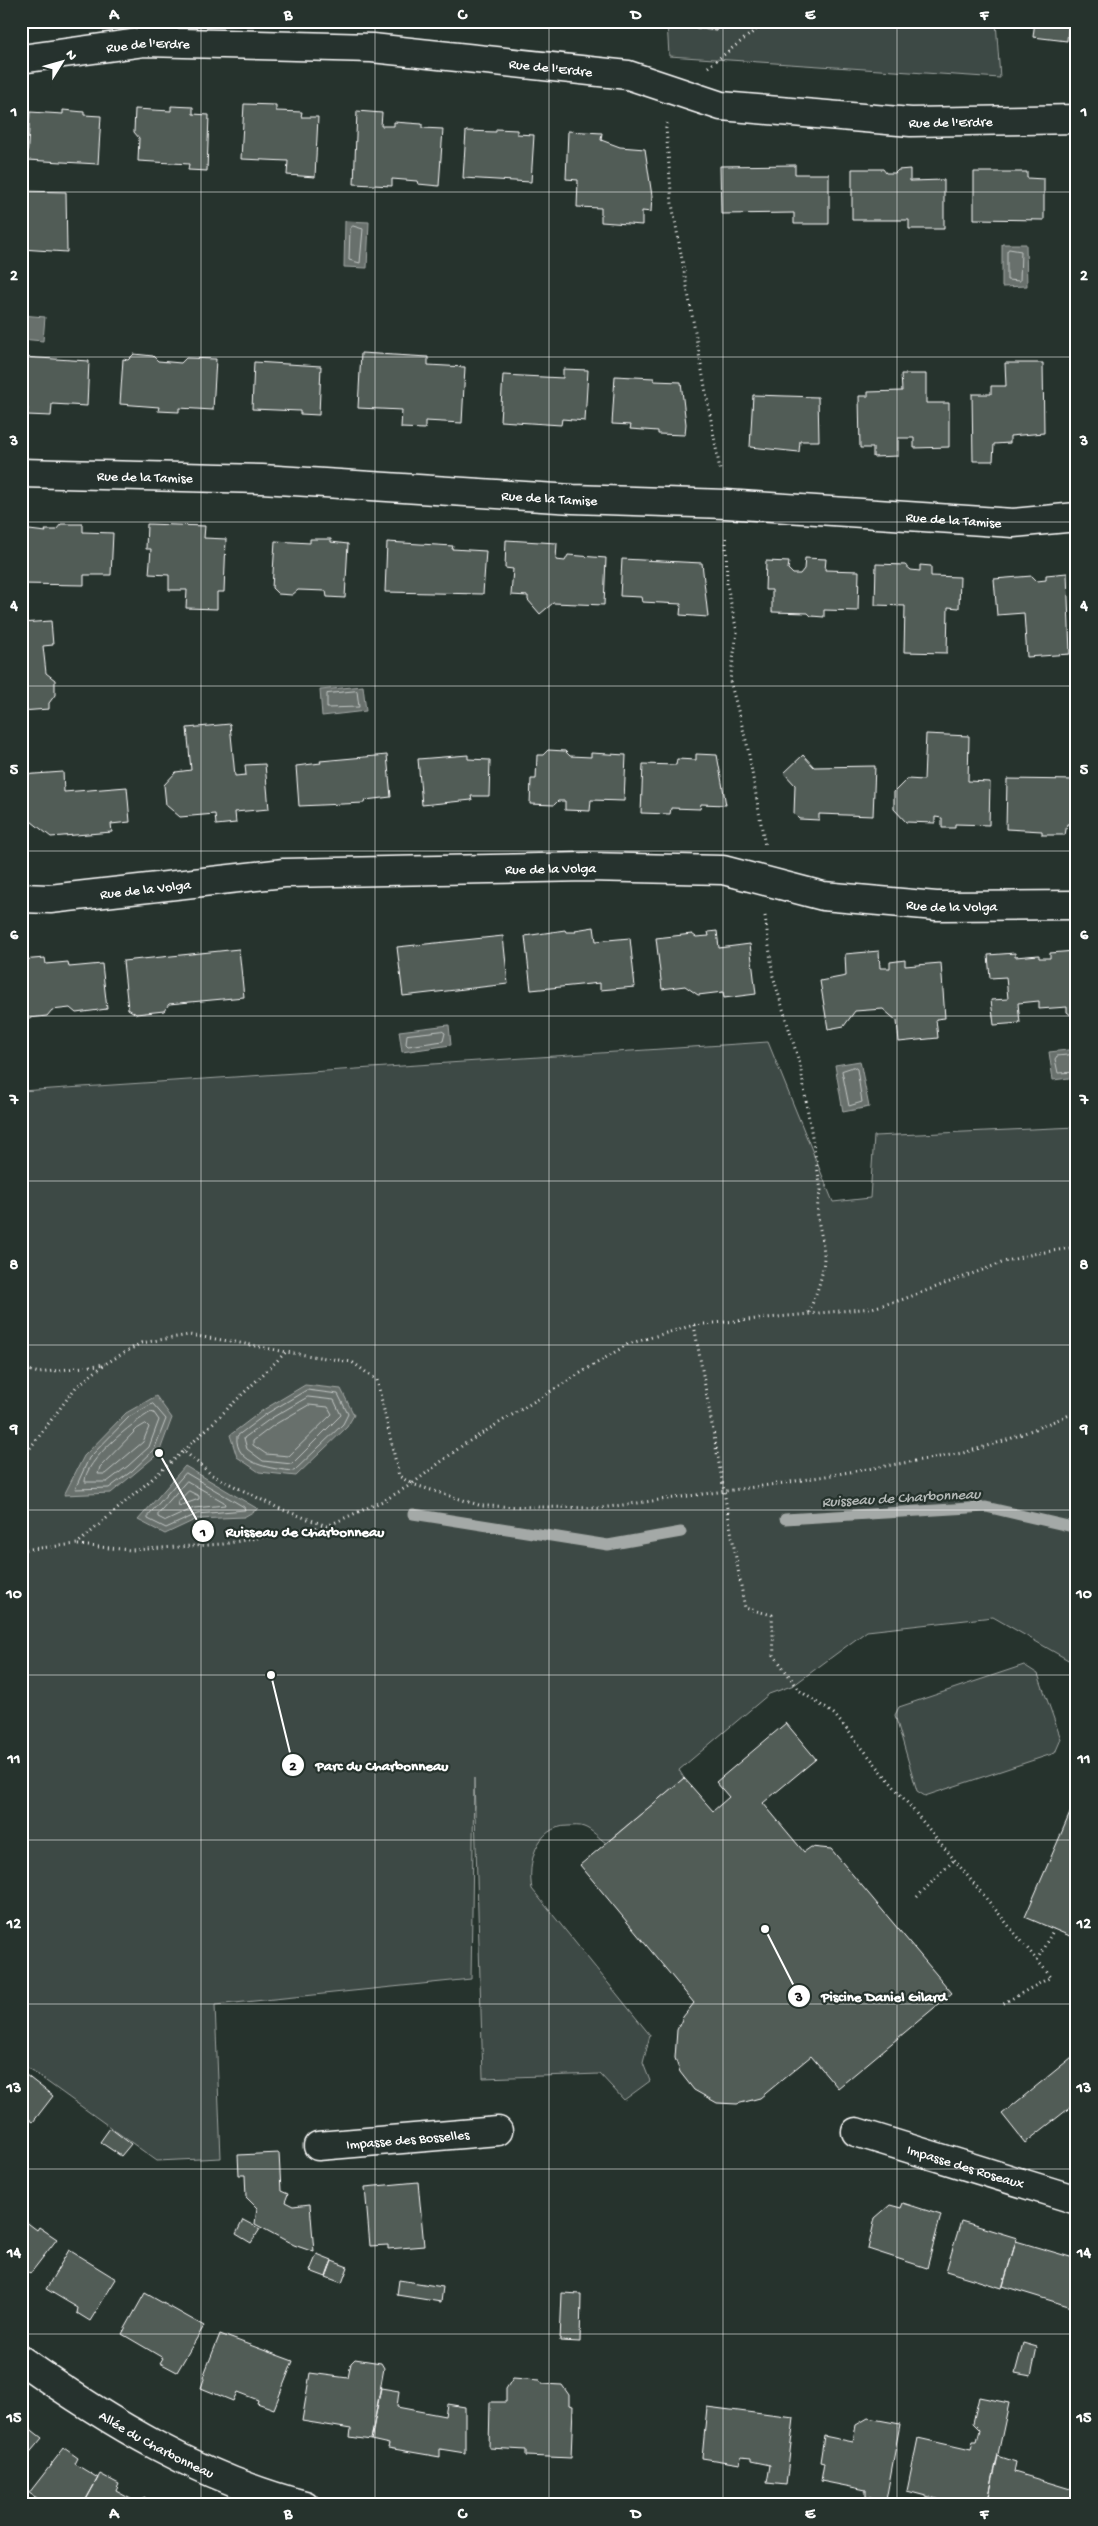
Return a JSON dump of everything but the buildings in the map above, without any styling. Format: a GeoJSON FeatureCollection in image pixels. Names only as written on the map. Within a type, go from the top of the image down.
{"type":"FeatureCollection","features":[{"type":"Feature","properties":{"kind":"street","name":"Rue de l'Erdre"},"geometry":{"type":"LineString","coordinates":[[21,59],[145,42],[372,48],[628,75],[721,106],[911,122],[1077,119]]}},
{"type":"Feature","properties":{"kind":"street","name":"Rue de la Tamise"},"geometry":{"type":"LineString","coordinates":[[21,473],[262,479],[573,499],[726,504],[1013,523],[1077,517]]}},
{"type":"Feature","properties":{"kind":"street","name":"Rue de la Volga"},"geometry":{"type":"LineString","coordinates":[[21,898],[50,899],[284,873],[548,868],[723,870],[822,896],[936,906],[1077,904]]}},
{"type":"Feature","properties":{"kind":"street","name":"Impasse des Bosselles"},"geometry":{"type":"LineString","coordinates":[[318,2146],[498,2131]]}},
{"type":"Feature","properties":{"kind":"street","name":"Impasse des Roseaux"},"geometry":{"type":"LineString","coordinates":[[856,2132],[1077,2200]]}},
{"type":"Feature","properties":{"kind":"street","name":"Allée du Charbonneau"},"geometry":{"type":"LineString","coordinates":[[21,2360],[52,2382],[155,2445],[261,2500],[305,2505]]}},
{"type":"Feature","properties":{"kind":"path"},"geometry":{"type":"LineString","coordinates":[[770,21],[762,25],[702,72],[680,92],[666,128],[672,204],[726,504],[727,585],[737,632],[730,681],[748,744],[770,882],[765,918],[773,976],[800,1065],[821,1190],[818,1200],[817,1221],[824,1255],[823,1270],[808,1315]]}},
{"type":"Feature","properties":{"kind":"path"},"geometry":{"type":"LineString","coordinates":[[21,1550],[78,1544],[131,1550],[223,1544],[327,1526],[385,1500],[412,1484],[463,1445],[628,1344],[694,1325],[872,1308],[901,1300],[1007,1261],[1033,1254],[1077,1247]]}},
{"type":"Feature","properties":{"kind":"path"},"geometry":{"type":"LineString","coordinates":[[694,1325],[745,1608],[772,1615],[774,1655],[800,1691],[834,1714],[1051,1977],[1002,2004]]}},
{"type":"Feature","properties":{"kind":"path"},"geometry":{"type":"LineString","coordinates":[[21,1460],[76,1387],[105,1364],[141,1343],[189,1335],[352,1362],[377,1380],[399,1476],[412,1484],[482,1506],[602,1508],[784,1483],[963,1453],[1007,1440],[1077,1412]]}},
{"type":"Feature","properties":{"kind":"path"},"geometry":{"type":"LineString","coordinates":[[78,1544],[184,1451],[286,1352]]}},
{"type":"Feature","properties":{"kind":"path"},"geometry":{"type":"LineString","coordinates":[[21,1368],[39,1373],[105,1364]]}},
{"type":"Feature","properties":{"kind":"path"},"geometry":{"type":"LineString","coordinates":[[184,1451],[212,1475],[278,1508],[327,1526]]}},
{"type":"Feature","properties":{"kind":"path"},"geometry":{"type":"LineString","coordinates":[[917,1897],[954,1860]]}},
{"type":"Feature","properties":{"kind":"path"},"geometry":{"type":"LineString","coordinates":[[1037,1960],[1054,1929]]}},
{"type":"Feature","properties":{"kind":"shaded area"},"geometry":{"type":"Polygon","coordinates":[[[667,21],[996,21],[1000,78],[669,56],[667,21]]]}},
{"type":"Feature","properties":{"kind":"shaded area"},"geometry":{"type":"Polygon","coordinates":[[[768,1042],[833,1202],[870,1198],[874,1136],[1077,1127],[1077,1665],[993,1617],[867,1631],[794,1685],[769,1694],[679,1770],[684,1778],[606,1843],[590,1830],[581,1826],[557,1828],[548,1832],[541,1839],[533,1858],[531,1869],[532,1889],[650,2035],[643,2063],[650,2081],[624,2100],[600,2074],[483,2078],[474,1778],[471,1979],[215,2005],[221,2158],[157,2161],[21,2063],[21,1091],[768,1042]]]}},
{"type":"Feature","properties":{"kind":"shaded area"},"geometry":{"type":"Polygon","coordinates":[[[1024,1665],[1038,1674],[1061,1739],[1055,1753],[925,1796],[917,1791],[895,1715],[899,1707],[1024,1665]]]}},
{"type":"Feature","properties":{"kind":"water"},"geometry":{"type":"Polygon","coordinates":[[[345,221],[369,222],[367,268],[344,267],[345,221]]]}},
{"type":"Feature","properties":{"kind":"water"},"geometry":{"type":"Polygon","coordinates":[[[1002,244],[1026,244],[1027,286],[1002,287],[1002,244]]]}},
{"type":"Feature","properties":{"kind":"water"},"geometry":{"type":"Polygon","coordinates":[[[21,315],[45,317],[43,341],[21,339],[21,315]]]}},
{"type":"Feature","properties":{"kind":"water"},"geometry":{"type":"Polygon","coordinates":[[[363,686],[366,711],[322,716],[320,690],[363,686]]]}},
{"type":"Feature","properties":{"kind":"water"},"geometry":{"type":"Polygon","coordinates":[[[449,1025],[451,1045],[402,1052],[399,1031],[449,1025]]]}},
{"type":"Feature","properties":{"kind":"water"},"geometry":{"type":"Polygon","coordinates":[[[1077,1049],[1077,1077],[1053,1080],[1049,1052],[1077,1049]]]}},
{"type":"Feature","properties":{"kind":"water"},"geometry":{"type":"Polygon","coordinates":[[[860,1061],[869,1107],[843,1112],[835,1065],[860,1061]]]}},
{"type":"Feature","properties":{"kind":"water"},"geometry":{"type":"Polygon","coordinates":[[[305,1385],[341,1389],[354,1415],[347,1427],[296,1476],[259,1472],[237,1457],[230,1435],[263,1410],[305,1385]]]}},
{"type":"Feature","properties":{"kind":"water"},"geometry":{"type":"Polygon","coordinates":[[[156,1396],[172,1418],[159,1453],[111,1493],[64,1495],[84,1456],[126,1413],[156,1396]]]}},
{"type":"Feature","properties":{"kind":"water"},"geometry":{"type":"Polygon","coordinates":[[[185,1466],[258,1509],[244,1517],[197,1519],[165,1534],[138,1520],[185,1466]]]}},
{"type":"Feature","properties":{"kind":"waterway","name":"Ruisseau de Charbonneau"},"geometry":{"type":"LineString","coordinates":[[785,1519],[986,1507],[1077,1528]]}},
{"type":"Feature","properties":{"kind":"waterway","name":"Ruisseau de Charbonneau"},"geometry":{"type":"LineString","coordinates":[[413,1514],[608,1545],[681,1532]]}},
{"type":"Feature","properties":{"kind":"place","name":"Ruisseau de Charbonneau"},"geometry":{"type":"Point","coordinates":[159,1453]}},
{"type":"Feature","properties":{"kind":"place","name":"Parc du Charbonneau"},"geometry":{"type":"Point","coordinates":[271,1675]}},
{"type":"Feature","properties":{"kind":"place","name":"Piscine Daniel Gilard"},"geometry":{"type":"Point","coordinates":[765,1929]}}]}
